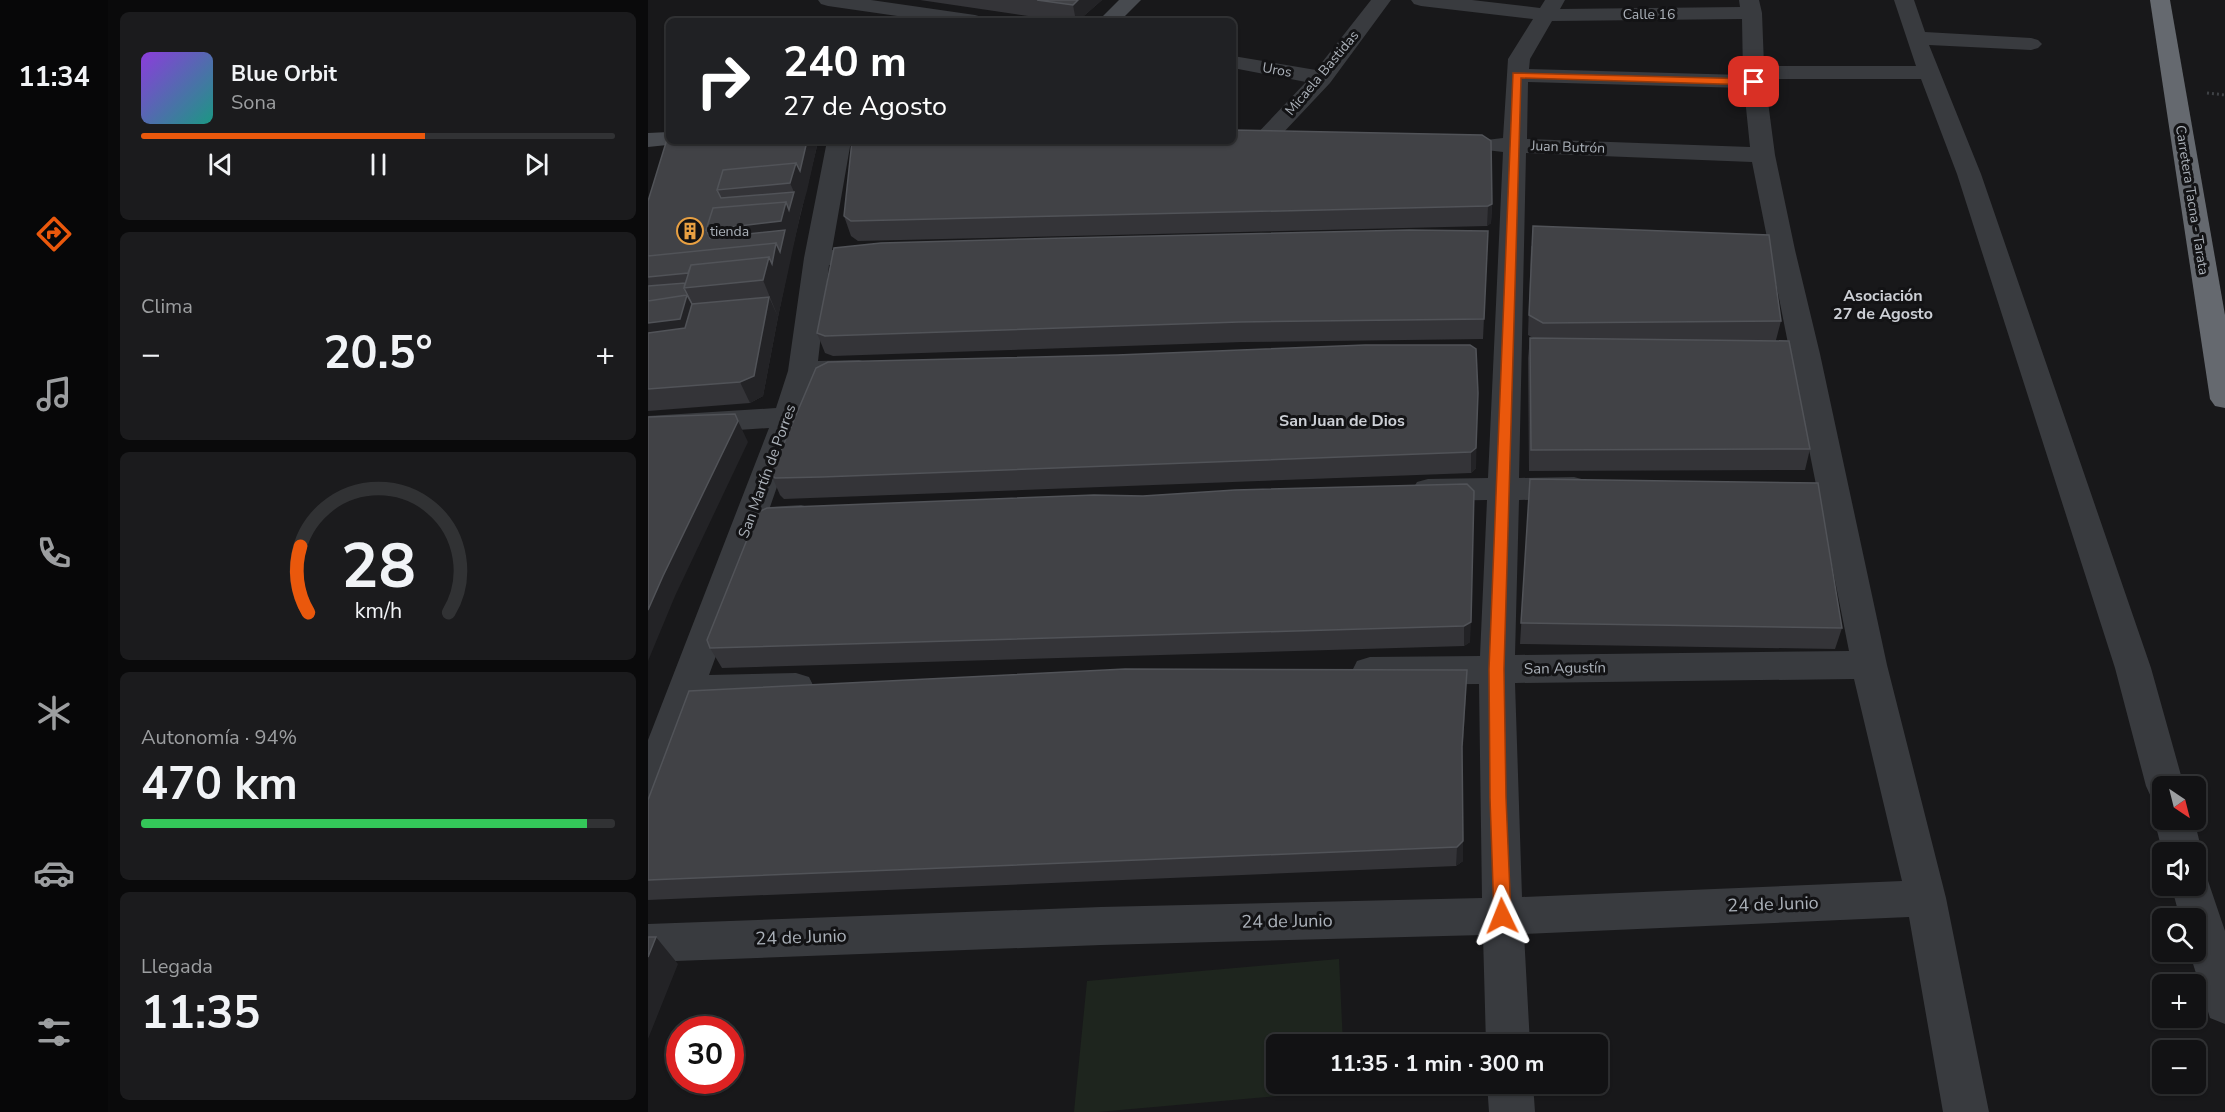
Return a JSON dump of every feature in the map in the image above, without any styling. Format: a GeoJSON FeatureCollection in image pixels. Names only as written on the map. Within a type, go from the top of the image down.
{"type":"FeatureCollection","features":[{"type":"Feature","properties":{"kind":"highway","name":"Carretera Tacna - Tarata"},"geometry":{"type":"LineString","coordinates":[[2160,0],[2225,399]]}},
{"type":"Feature","properties":{"kind":"street"},"geometry":{"type":"LineString","coordinates":[[828,0],[954,18]]}},
{"type":"Feature","properties":{"kind":"street"},"geometry":{"type":"LineString","coordinates":[[1111,18],[1131,0]]}},
{"type":"Feature","properties":{"kind":"street","name":"Micaela Bastidas"},"geometry":{"type":"LineString","coordinates":[[1294,144],[1248,143],[1322,78],[1381,0]]}},
{"type":"Feature","properties":{"kind":"street","name":"Calle 16"},"geometry":{"type":"LineString","coordinates":[[1420,0],[1551,7],[1750,7]]}},
{"type":"Feature","properties":{"kind":"street"},"geometry":{"type":"LineString","coordinates":[[1904,0],[1916,38],[1969,174],[2133,668],[2162,776]]}},
{"type":"Feature","properties":{"kind":"street"},"geometry":{"type":"LineString","coordinates":[[1508,1034],[1498,798],[1497,669],[1516,75],[1519,60],[1551,7]]}},
{"type":"Feature","properties":{"kind":"street"},"geometry":{"type":"LineString","coordinates":[[1750,7],[1770,249],[1821,490],[1869,664],[1926,898],[1966,1112]]}},
{"type":"Feature","properties":{"kind":"street"},"geometry":{"type":"LineString","coordinates":[[1916,38],[2031,44]]}},
{"type":"Feature","properties":{"kind":"street","name":"Uros"},"geometry":{"type":"LineString","coordinates":[[1236,63],[1322,78]]}},
{"type":"Feature","properties":{"kind":"street"},"geometry":{"type":"LineString","coordinates":[[1516,75],[1754,77],[1930,73]]}},
{"type":"Feature","properties":{"kind":"street"},"geometry":{"type":"LineString","coordinates":[[648,140],[666,139]]}},
{"type":"Feature","properties":{"kind":"street","name":"San Martín de Porres"},"geometry":{"type":"LineString","coordinates":[[648,789],[788,417],[802,371],[817,258],[838,144]]}},
{"type":"Feature","properties":{"kind":"street","name":"Juan Butrón"},"geometry":{"type":"LineString","coordinates":[[1468,145],[1763,155]]}},
{"type":"Feature","properties":{"kind":"street"},"geometry":{"type":"LineString","coordinates":[[817,258],[900,255]]}},
{"type":"Feature","properties":{"kind":"street"},"geometry":{"type":"LineString","coordinates":[[802,371],[885,369]]}},
{"type":"Feature","properties":{"kind":"street"},"geometry":{"type":"LineString","coordinates":[[648,426],[788,417]]}},
{"type":"Feature","properties":{"kind":"street"},"geometry":{"type":"LineString","coordinates":[[1396,491],[1502,487],[1608,488]]}},
{"type":"Feature","properties":{"kind":"street"},"geometry":{"type":"LineString","coordinates":[[749,519],[832,515]]}},
{"type":"Feature","properties":{"kind":"street","name":"San Agustín"},"geometry":{"type":"LineString","coordinates":[[1334,671],[1869,664]]}},
{"type":"Feature","properties":{"kind":"street"},"geometry":{"type":"LineString","coordinates":[[684,690],[827,686]]}},
{"type":"Feature","properties":{"kind":"street"},"geometry":{"type":"LineString","coordinates":[[2194,896],[2225,1004]]}},
{"type":"Feature","properties":{"kind":"street","name":"24 de Junio"},"geometry":{"type":"LineString","coordinates":[[648,943],[1112,926],[1502,916],[1926,898]]}},
{"type":"Feature","properties":{"kind":"street"},"geometry":{"type":"LineString","coordinates":[[1511,1094],[1512,1112]]}},
{"type":"Feature","properties":{"kind":"shaded area"},"geometry":{"type":"Polygon","coordinates":[[[1339,959],[1343,1034],[1266,1034],[1266,1094],[1300,1094],[1098,1112],[1074,1112],[1087,981],[1339,959]]]}},
{"type":"Feature","properties":{"kind":"building"},"geometry":{"type":"Polygon","coordinates":[[[1037,0],[1078,0],[1073,5],[1037,0]]]}},
{"type":"Feature","properties":{"kind":"building"},"geometry":{"type":"Polygon","coordinates":[[[1236,130],[1482,135],[1491,141],[1492,204],[1488,206],[851,221],[844,216],[852,144],[1236,144],[1236,130]]]}},
{"type":"Feature","properties":{"kind":"building"},"geometry":{"type":"Polygon","coordinates":[[[666,142],[806,144],[800,171],[796,163],[723,170],[717,190],[721,198],[794,192],[789,210],[786,202],[713,208],[706,230],[710,238],[785,230],[780,252],[776,243],[648,256],[648,201],[666,142]]]}},
{"type":"Feature","properties":{"kind":"building"},"geometry":{"type":"Polygon","coordinates":[[[796,163],[790,183],[717,190],[723,170],[796,163]]]}},
{"type":"Feature","properties":{"kind":"building"},"geometry":{"type":"Polygon","coordinates":[[[786,202],[781,221],[706,230],[713,208],[786,202]]]}},
{"type":"Feature","properties":{"kind":"building"},"geometry":{"type":"Polygon","coordinates":[[[1533,226],[1769,235],[1781,321],[1543,323],[1529,315],[1533,226]]]}},
{"type":"Feature","properties":{"kind":"building"},"geometry":{"type":"Polygon","coordinates":[[[1409,230],[1488,231],[1484,319],[1239,322],[825,336],[817,333],[834,248],[881,243],[1409,230]]]}},
{"type":"Feature","properties":{"kind":"building"},"geometry":{"type":"Polygon","coordinates":[[[776,243],[772,264],[769,257],[691,265],[688,273],[648,277],[648,256],[776,243]]]}},
{"type":"Feature","properties":{"kind":"building"},"geometry":{"type":"Polygon","coordinates":[[[769,257],[763,280],[684,288],[691,265],[769,257]]]}},
{"type":"Feature","properties":{"kind":"building"},"geometry":{"type":"Polygon","coordinates":[[[685,283],[684,288],[692,304],[687,295],[648,301],[648,286],[685,283]]]}},
{"type":"Feature","properties":{"kind":"building"},"geometry":{"type":"Polygon","coordinates":[[[687,295],[680,319],[648,323],[648,301],[687,295]]]}},
{"type":"Feature","properties":{"kind":"building"},"geometry":{"type":"Polygon","coordinates":[[[769,297],[754,376],[740,382],[648,389],[648,333],[685,328],[692,304],[769,297]]]}},
{"type":"Feature","properties":{"kind":"building"},"geometry":{"type":"Polygon","coordinates":[[[1530,338],[1789,341],[1810,449],[1531,450],[1530,338]]]}},
{"type":"Feature","properties":{"kind":"building"},"geometry":{"type":"Polygon","coordinates":[[[1365,345],[1470,345],[1476,349],[1478,393],[1476,448],[1471,452],[822,477],[775,478],[771,474],[816,368],[828,362],[1117,355],[1365,345]]]}},
{"type":"Feature","properties":{"kind":"building"},"geometry":{"type":"Polygon","coordinates":[[[735,414],[738,421],[648,610],[648,417],[735,414]]]}},
{"type":"Feature","properties":{"kind":"building"},"geometry":{"type":"Polygon","coordinates":[[[1530,479],[1818,483],[1842,628],[1521,623],[1530,479]]]}},
{"type":"Feature","properties":{"kind":"building"},"geometry":{"type":"Polygon","coordinates":[[[1467,484],[1474,491],[1471,622],[1464,626],[710,648],[707,640],[758,512],[767,508],[1094,495],[1143,496],[1235,490],[1467,484]]]}},
{"type":"Feature","properties":{"kind":"building"},"geometry":{"type":"Polygon","coordinates":[[[1125,669],[1467,670],[1462,747],[1463,841],[1457,847],[648,880],[648,800],[689,691],[1125,669]]]}},
{"type":"Feature","properties":{"kind":"building"},"geometry":{"type":"Polygon","coordinates":[[[648,937],[656,937],[648,957],[648,937]]]}},
{"type":"Feature","properties":{"kind":"place","name":"tienda"},"geometry":{"type":"Point","coordinates":[690,231]}},
{"type":"Feature","properties":{"kind":"district","name":"Asociación 27 de Agosto"},"geometry":{"type":"Point","coordinates":[1883,305]}},
{"type":"Feature","properties":{"kind":"district","name":"San Juan de Dios"},"geometry":{"type":"Point","coordinates":[1342,421]}},
{"type":"Feature","properties":{"kind":"route"},"geometry":{"type":"LineString","coordinates":[[1502,916],[1497,669],[1516,75],[1754,82]]}}]}
